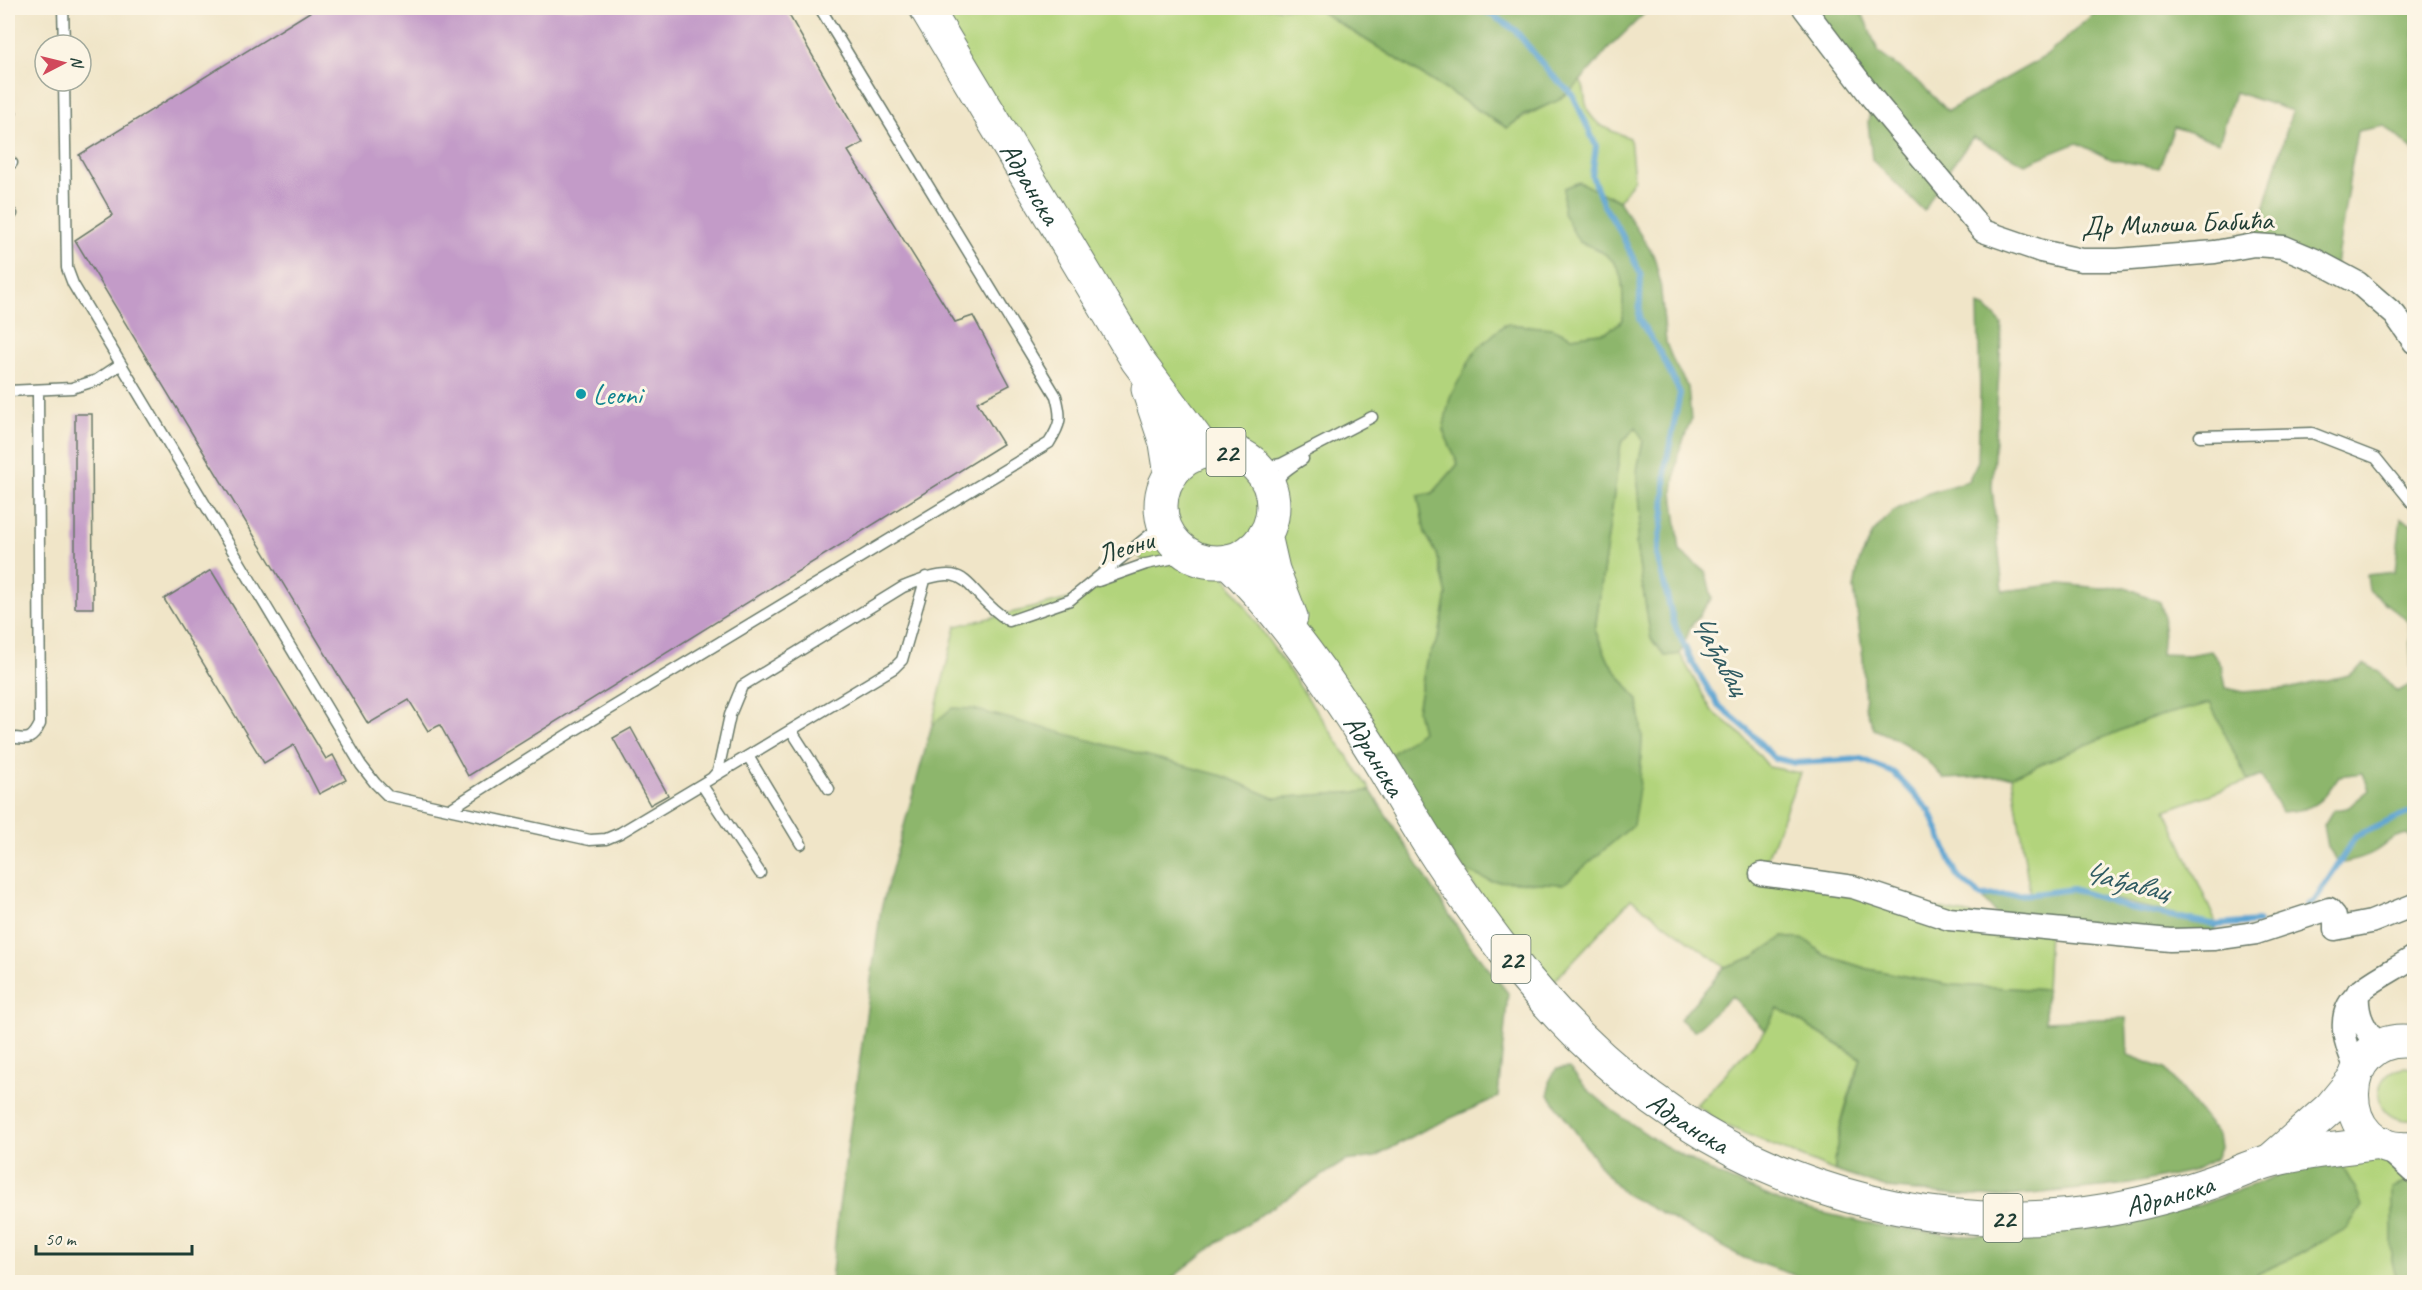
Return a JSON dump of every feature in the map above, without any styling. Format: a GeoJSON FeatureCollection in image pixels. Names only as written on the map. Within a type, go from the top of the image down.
{"type":"FeatureCollection","features":[{"type":"Feature","properties":{"kind":"main road","name":"Адранска"},"geometry":{"type":"LineString","coordinates":[[926,8],[1137,360],[1206,452]]}},
{"type":"Feature","properties":{"kind":"main road","name":"Адранска"},"geometry":{"type":"LineString","coordinates":[[1137,360],[1162,430],[1171,475]]}},
{"type":"Feature","properties":{"kind":"main road","name":"22"},"geometry":{"type":"LineString","coordinates":[[1164,523],[1161,504],[1165,486],[1171,475],[1189,458],[1206,452],[1221,451],[1236,454],[1250,461],[1267,482],[1272,496],[1273,510],[1265,535]]}},
{"type":"Feature","properties":{"kind":"main road"},"geometry":{"type":"LineString","coordinates":[[1164,523],[1172,539],[1189,555],[1215,562],[1228,561],[1253,549],[1265,535]]}},
{"type":"Feature","properties":{"kind":"main road","name":"Адранска"},"geometry":{"type":"LineString","coordinates":[[1265,535],[1273,570],[1305,653]]}},
{"type":"Feature","properties":{"kind":"main road","name":"Адранска"},"geometry":{"type":"LineString","coordinates":[[1228,561],[1258,592],[1305,653],[1366,739],[1439,860],[1485,925],[1541,995],[1608,1063],[1643,1091],[1715,1139],[1756,1162],[1826,1191],[1881,1206],[1937,1215],[2002,1218],[2084,1214],[2141,1203],[2207,1185],[2271,1160],[2395,1146]]}},
{"type":"Feature","properties":{"kind":"main road","name":"Адранска"},"geometry":{"type":"LineString","coordinates":[[2271,1160],[2388,1053]]}},
{"type":"Feature","properties":{"kind":"main road"},"geometry":{"type":"LineString","coordinates":[[2388,1053],[2351,1098],[2355,1116],[2366,1132],[2395,1146]]}},
{"type":"Feature","properties":{"kind":"street","name":"Др Милоша Бабића"},"geometry":{"type":"LineString","coordinates":[[1804,8],[1873,99],[1983,231],[2041,251],[2081,260],[2118,260],[2215,252],[2254,245],[2284,247],[2315,260],[2358,283],[2395,315],[2415,342]]}},
{"type":"Feature","properties":{"kind":"street"},"geometry":{"type":"LineString","coordinates":[[1761,874],[1853,887],[1949,919],[2170,940],[2213,939],[2256,933],[2329,909],[2335,916],[2335,929],[2371,922],[2415,905]]}},
{"type":"Feature","properties":{"kind":"street"},"geometry":{"type":"LineString","coordinates":[[2388,1053],[2348,1048],[2344,1019],[2349,1002],[2358,993],[2415,957]]}},
{"type":"Feature","properties":{"kind":"street"},"geometry":{"type":"LineString","coordinates":[[2358,993],[2358,1008],[2366,1032],[2388,1053]]}},
{"type":"Feature","properties":{"kind":"street"},"geometry":{"type":"LineString","coordinates":[[2395,1146],[2415,1169]]}},
{"type":"Feature","properties":{"kind":"lane"},"geometry":{"type":"LineString","coordinates":[[63,8],[64,33]]}},
{"type":"Feature","properties":{"kind":"lane"},"geometry":{"type":"LineString","coordinates":[[450,809],[570,733],[1049,444],[1057,431],[1061,415],[1056,396],[820,8]]}},
{"type":"Feature","properties":{"kind":"lane"},"geometry":{"type":"LineString","coordinates":[[64,93],[67,268],[74,284],[362,765],[388,796],[590,840],[606,839],[702,785],[894,668],[902,660],[926,577]]}},
{"type":"Feature","properties":{"kind":"lane"},"geometry":{"type":"LineString","coordinates":[[8,391],[72,388],[98,380],[121,364]]}},
{"type":"Feature","properties":{"kind":"lane"},"geometry":{"type":"LineString","coordinates":[[8,736],[27,739],[34,736],[40,724],[38,390]]}},
{"type":"Feature","properties":{"kind":"lane"},"geometry":{"type":"LineString","coordinates":[[1250,461],[1265,467],[1281,464],[1372,417]]}},
{"type":"Feature","properties":{"kind":"lane"},"geometry":{"type":"LineString","coordinates":[[2200,436],[2312,433],[2376,458],[2415,505]]}},
{"type":"Feature","properties":{"kind":"lane"},"geometry":{"type":"LineString","coordinates":[[1272,496],[1275,482],[1285,471],[1338,436]]}},
{"type":"Feature","properties":{"kind":"lane","name":"Леони"},"geometry":{"type":"LineString","coordinates":[[1092,583],[1164,523]]}},
{"type":"Feature","properties":{"kind":"lane","name":"Леони"},"geometry":{"type":"LineString","coordinates":[[1092,583],[1146,564],[1189,555]]}},
{"type":"Feature","properties":{"kind":"lane"},"geometry":{"type":"LineString","coordinates":[[712,778],[718,771],[730,715],[742,686],[903,587],[926,577],[953,573],[964,579],[1009,621],[1070,600],[1092,583]]}},
{"type":"Feature","properties":{"kind":"lane"},"geometry":{"type":"LineString","coordinates":[[791,730],[829,789]]}},
{"type":"Feature","properties":{"kind":"lane"},"geometry":{"type":"LineString","coordinates":[[748,756],[801,844]]}},
{"type":"Feature","properties":{"kind":"lane"},"geometry":{"type":"LineString","coordinates":[[702,785],[760,873]]}},
{"type":"Feature","properties":{"kind":"green space"},"geometry":{"type":"Polygon","coordinates":[[[926,8],[1315,8],[1507,128],[1564,96],[1580,81],[1592,118],[1603,127],[1630,138],[1634,179],[1619,201],[1609,195],[1579,242],[1606,255],[1619,270],[1623,291],[1623,320],[1607,332],[1572,337],[1552,328],[1504,324],[1443,430],[1458,464],[1433,493],[1418,496],[1425,533],[1437,554],[1447,595],[1439,637],[1426,662],[1417,711],[1422,731],[1380,763],[1237,559],[1259,541],[1270,520],[1271,498],[1264,479],[1251,463],[1233,452],[1212,450],[1189,458],[1174,470],[1162,430],[926,8]]]}},
{"type":"Feature","properties":{"kind":"green space"},"geometry":{"type":"Polygon","coordinates":[[[1315,8],[1650,8],[1610,47],[1576,86],[1557,101],[1524,115],[1507,128],[1315,8]]]}},
{"type":"Feature","properties":{"kind":"green space"},"geometry":{"type":"Polygon","coordinates":[[[1804,8],[1860,8],[1879,53],[1920,83],[1948,111],[2046,56],[2100,8],[2414,8],[2414,151],[2385,126],[2357,131],[2335,271],[2254,245],[2292,111],[2235,92],[2219,142],[2174,127],[2159,168],[2110,159],[2077,143],[2025,164],[1973,137],[1941,181],[1924,211],[1872,160],[1868,122],[1873,99],[1804,8]]]}},
{"type":"Feature","properties":{"kind":"green space"},"geometry":{"type":"Polygon","coordinates":[[[1579,182],[1619,201],[1654,256],[1660,281],[1666,343],[1688,387],[1691,420],[1678,454],[1673,492],[1680,551],[1706,573],[1712,598],[1691,626],[1680,654],[1665,656],[1651,639],[1636,545],[1641,516],[1637,471],[1643,441],[1636,427],[1621,443],[1595,630],[1609,662],[1638,700],[1642,737],[1640,782],[1633,825],[1564,884],[1491,881],[1465,871],[1380,763],[1422,731],[1417,711],[1426,662],[1439,637],[1447,595],[1437,554],[1425,533],[1418,496],[1433,493],[1458,464],[1443,430],[1450,397],[1475,351],[1505,324],[1552,328],[1572,337],[1607,332],[1623,320],[1623,291],[1619,270],[1606,255],[1579,242],[1563,213],[1564,188],[1579,182]]]}},
{"type":"Feature","properties":{"kind":"green space"},"geometry":{"type":"Polygon","coordinates":[[[1978,305],[1987,308],[2002,324],[1992,487],[2003,591],[2061,584],[2100,588],[2126,587],[2160,602],[2164,615],[2161,654],[2188,655],[2211,651],[2222,667],[2226,688],[2244,692],[2292,688],[2349,675],[2365,664],[2378,671],[2397,692],[2412,684],[2409,622],[2369,590],[2367,575],[2395,572],[2401,518],[2414,525],[2414,841],[2407,834],[2401,835],[2367,856],[2338,863],[2328,847],[2324,825],[2333,810],[2347,808],[2369,790],[2363,773],[2339,776],[2322,799],[2310,807],[2281,812],[2261,776],[2248,781],[2210,703],[2148,719],[2012,776],[1944,779],[1913,749],[1874,729],[1865,706],[1863,658],[1854,588],[1859,562],[1873,533],[1892,512],[1923,495],[1968,481],[1978,461],[1980,394],[1978,305]]]}},
{"type":"Feature","properties":{"kind":"green space"},"geometry":{"type":"Polygon","coordinates":[[[1637,427],[1643,441],[1637,471],[1641,516],[1636,545],[1651,639],[1665,656],[1680,654],[1712,711],[1743,736],[1769,767],[1800,773],[1761,874],[2049,930],[2046,990],[1951,985],[1868,969],[1824,955],[1806,940],[1783,937],[1753,957],[1725,967],[1631,899],[1541,995],[1465,871],[1491,881],[1640,782],[1642,737],[1638,700],[1609,662],[1595,630],[1621,443],[1637,427]]]}},
{"type":"Feature","properties":{"kind":"green space"},"geometry":{"type":"Polygon","coordinates":[[[1217,462],[1234,465],[1249,475],[1259,490],[1262,507],[1259,524],[1249,539],[1234,549],[1217,552],[1200,549],[1185,539],[1175,524],[1172,507],[1175,490],[1185,475],[1200,465],[1217,462]]]}},
{"type":"Feature","properties":{"kind":"green space"},"geometry":{"type":"Polygon","coordinates":[[[1164,523],[1184,550],[1215,562],[1371,791],[1274,798],[1223,776],[932,725],[956,626],[1073,598],[1105,579],[1146,564],[1133,549],[1164,523]]]}},
{"type":"Feature","properties":{"kind":"green space"},"geometry":{"type":"Polygon","coordinates":[[[2210,703],[2248,781],[2166,810],[2217,925],[2073,889],[2030,894],[2012,776],[2148,719],[2210,703]]]}},
{"type":"Feature","properties":{"kind":"green space"},"geometry":{"type":"Polygon","coordinates":[[[952,708],[973,709],[1223,776],[1274,798],[1371,791],[1465,939],[1508,993],[1498,1097],[1424,1130],[1375,1157],[1345,1161],[1218,1242],[1167,1282],[831,1282],[838,1214],[881,909],[932,725],[952,708]]]}},
{"type":"Feature","properties":{"kind":"green space"},"geometry":{"type":"Polygon","coordinates":[[[2073,889],[2130,908],[2217,925],[2213,939],[2005,925],[1981,896],[2033,894],[2073,889]]]}},
{"type":"Feature","properties":{"kind":"green space"},"geometry":{"type":"Polygon","coordinates":[[[1783,937],[1806,940],[1824,955],[1868,969],[1951,985],[2046,990],[2045,1021],[2126,1018],[2128,1055],[2165,1069],[2218,1135],[2220,1147],[2215,1159],[2192,1171],[2130,1184],[2002,1197],[1887,1188],[1835,1171],[1841,1127],[1861,1058],[1778,1008],[1765,1031],[1732,996],[1694,1031],[1680,1019],[1725,967],[1753,957],[1783,937]]]}},
{"type":"Feature","properties":{"kind":"green space"},"geometry":{"type":"Polygon","coordinates":[[[1778,1008],[1861,1059],[1840,1128],[1835,1171],[1720,1123],[1696,1105],[1765,1031],[1778,1008]]]}},
{"type":"Feature","properties":{"kind":"green space"},"geometry":{"type":"Polygon","coordinates":[[[2403,1067],[2414,1068],[2414,1119],[2412,1120],[2399,1119],[2389,1114],[2379,1098],[2383,1080],[2391,1072],[2403,1067]]]}},
{"type":"Feature","properties":{"kind":"green space"},"geometry":{"type":"Polygon","coordinates":[[[1569,1068],[1587,1089],[1613,1111],[1658,1142],[1714,1173],[1792,1206],[1876,1225],[1961,1236],[2035,1234],[2119,1225],[2200,1205],[2318,1160],[2342,1166],[2362,1206],[2347,1228],[2259,1273],[2248,1282],[1814,1282],[1744,1258],[1625,1194],[1606,1174],[1549,1095],[1549,1082],[1556,1069],[1569,1068]]]}},
{"type":"Feature","properties":{"kind":"green space"},"geometry":{"type":"Polygon","coordinates":[[[2381,1152],[2414,1179],[2392,1260],[2397,1282],[2248,1282],[2259,1273],[2347,1228],[2318,1160],[2381,1152]]]}},
{"type":"Feature","properties":{"kind":"green space"},"geometry":{"type":"Polygon","coordinates":[[[2404,1183],[2414,1183],[2414,1282],[2397,1282],[2392,1260],[2392,1188],[2404,1183]]]}},
{"type":"Feature","properties":{"kind":"building","name":"Leoni"},"geometry":{"type":"Polygon","coordinates":[[[316,8],[785,8],[863,143],[848,151],[955,322],[973,316],[1010,385],[977,402],[1003,444],[468,776],[440,725],[428,731],[409,700],[368,724],[75,240],[113,215],[79,155],[316,8]]]}},
{"type":"Feature","properties":{"kind":"building"},"geometry":{"type":"Polygon","coordinates":[[[75,414],[92,414],[93,608],[75,608],[75,414]]]}},
{"type":"Feature","properties":{"kind":"building"},"geometry":{"type":"Polygon","coordinates":[[[211,570],[326,759],[333,755],[346,780],[319,794],[294,745],[264,763],[164,599],[211,570]]]}},
{"type":"Feature","properties":{"kind":"building"},"geometry":{"type":"Polygon","coordinates":[[[631,728],[668,795],[650,805],[613,738],[631,728]]]}},
{"type":"Feature","properties":{"kind":"waterway","name":"Чађавац"},"geometry":{"type":"LineString","coordinates":[[1481,8],[1515,30],[1549,72],[1573,95],[1596,146],[1592,176],[1603,204],[1621,233],[1641,275],[1639,319],[1662,356],[1680,393],[1666,464],[1664,512],[1657,555],[1674,624],[1692,662],[1718,705],[1748,730],[1774,758],[1796,763],[1861,759],[1894,773],[1930,811],[1957,876],[1981,896],[2033,894],[2073,889],[2130,908],[2217,925],[2258,922]]}},
{"type":"Feature","properties":{"kind":"waterway","name":"Чађавац"},"geometry":{"type":"LineString","coordinates":[[2307,905],[2314,902],[2356,836],[2408,813],[2414,814]]}},
{"type":"Feature","properties":{"kind":"place","name":"Leoni"},"geometry":{"type":"Point","coordinates":[581,394]}}]}
